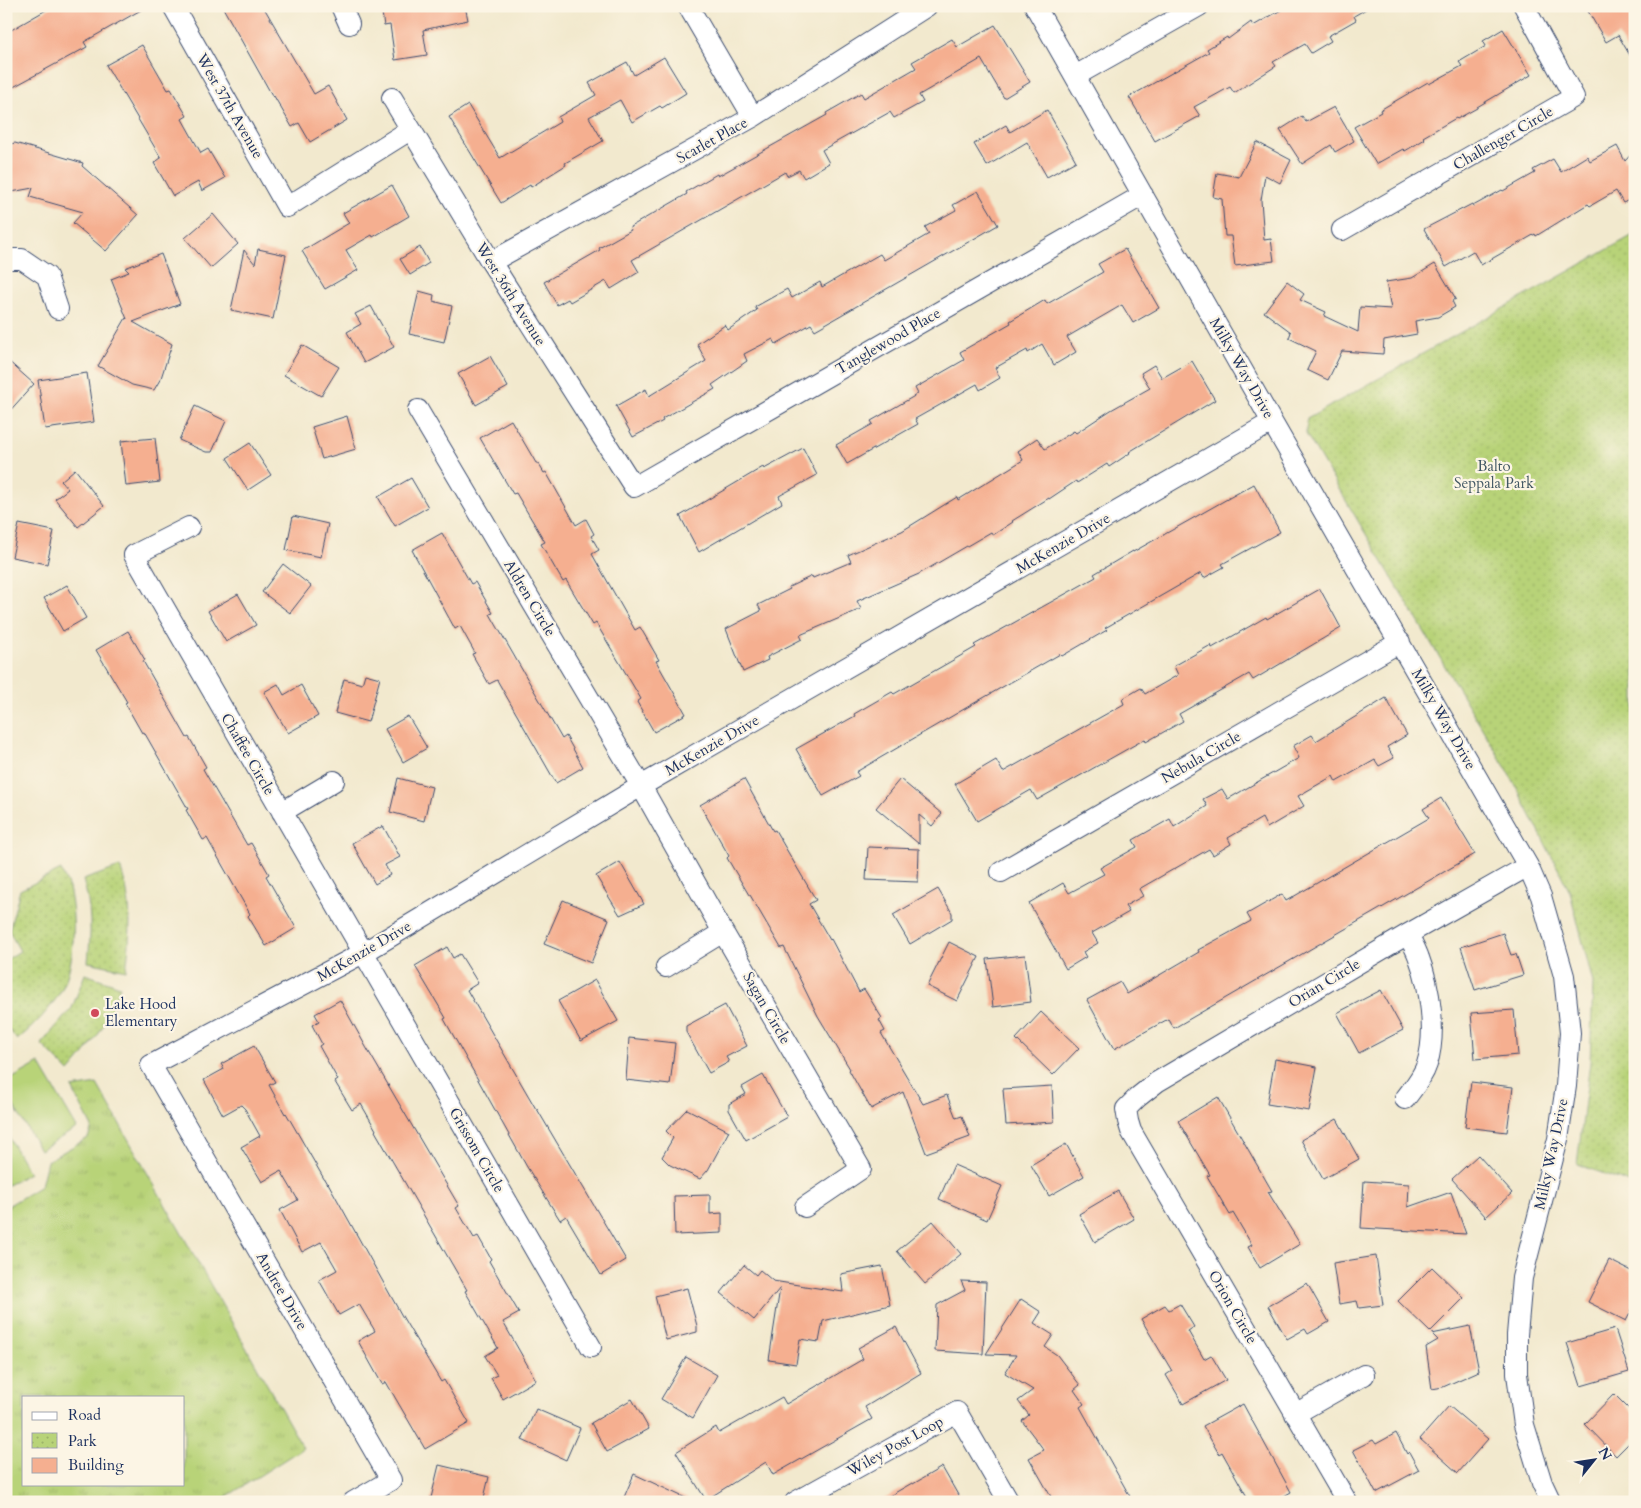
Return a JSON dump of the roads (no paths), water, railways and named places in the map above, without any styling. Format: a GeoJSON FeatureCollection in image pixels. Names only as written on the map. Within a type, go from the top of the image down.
{"type":"FeatureCollection","features":[{"type":"Feature","properties":{"kind":"street","name":"West 37th Avenue"},"geometry":{"type":"LineString","coordinates":[[173,6],[288,207],[410,130]]}},
{"type":"Feature","properties":{"kind":"street"},"geometry":{"type":"LineString","coordinates":[[688,6],[753,117]]}},
{"type":"Feature","properties":{"kind":"street","name":"Scarlet Place"},"geometry":{"type":"LineString","coordinates":[[491,262],[753,117],[927,6]]}},
{"type":"Feature","properties":{"kind":"street","name":"Milky Way Drive"},"geometry":{"type":"LineString","coordinates":[[1035,6],[1528,866],[1541,896],[1564,976],[1570,1033],[1566,1086],[1558,1139],[1522,1278],[1516,1335],[1517,1374],[1524,1425],[1542,1483],[1551,1502]]}},
{"type":"Feature","properties":{"kind":"street"},"geometry":{"type":"LineString","coordinates":[[1075,76],[1199,6]]}},
{"type":"Feature","properties":{"kind":"street","name":"Challenger Circle"},"geometry":{"type":"LineString","coordinates":[[1342,230],[1574,97],[1524,6]]}},
{"type":"Feature","properties":{"kind":"street","name":"West 36th Avenue"},"geometry":{"type":"LineString","coordinates":[[392,98],[491,262],[634,487]]}},
{"type":"Feature","properties":{"kind":"street","name":"Tanglewood Place"},"geometry":{"type":"LineString","coordinates":[[634,487],[1143,194]]}},
{"type":"Feature","properties":{"kind":"street"},"geometry":{"type":"LineString","coordinates":[[6,259],[22,259],[47,276],[58,310]]}},
{"type":"Feature","properties":{"kind":"street","name":"Aldren Circle"},"geometry":{"type":"LineString","coordinates":[[418,410],[641,786]]}},
{"type":"Feature","properties":{"kind":"street","name":"McKenzie Drive"},"geometry":{"type":"LineString","coordinates":[[151,1065],[363,953],[641,786],[1272,422]]}},
{"type":"Feature","properties":{"kind":"street","name":"Chaffee Circle"},"geometry":{"type":"LineString","coordinates":[[188,527],[134,554],[363,953]]}},
{"type":"Feature","properties":{"kind":"street","name":"Nebula Circle"},"geometry":{"type":"LineString","coordinates":[[1001,872],[1400,642]]}},
{"type":"Feature","properties":{"kind":"street"},"geometry":{"type":"LineString","coordinates":[[282,812],[334,781]]}},
{"type":"Feature","properties":{"kind":"street","name":"Sagan Circle"},"geometry":{"type":"LineString","coordinates":[[641,786],[723,932],[861,1169],[805,1207]]}},
{"type":"Feature","properties":{"kind":"street","name":"Orian Circle"},"geometry":{"type":"LineString","coordinates":[[1126,1110],[1138,1097],[1158,1082],[1408,934],[1528,866]]}},
{"type":"Feature","properties":{"kind":"street"},"geometry":{"type":"LineString","coordinates":[[666,967],[723,932]]}},
{"type":"Feature","properties":{"kind":"street"},"geometry":{"type":"LineString","coordinates":[[1405,1100],[1418,1083],[1427,1064],[1432,1034],[1430,1000],[1425,977],[1419,957],[1408,934]]}},
{"type":"Feature","properties":{"kind":"street","name":"Grissom Circle"},"geometry":{"type":"LineString","coordinates":[[363,953],[591,1348]]}},
{"type":"Feature","properties":{"kind":"street","name":"Andree Drive"},"geometry":{"type":"LineString","coordinates":[[151,1065],[391,1480],[353,1502]]}},
{"type":"Feature","properties":{"kind":"street","name":"Orion Circle"},"geometry":{"type":"LineString","coordinates":[[1126,1110],[1132,1131],[1347,1502]]}},
{"type":"Feature","properties":{"kind":"street"},"geometry":{"type":"LineString","coordinates":[[1295,1414],[1364,1375]]}},
{"type":"Feature","properties":{"kind":"street","name":"Wiley Post Loop"},"geometry":{"type":"LineString","coordinates":[[795,1502],[957,1412],[1009,1502]]}},
{"type":"Feature","properties":{"kind":"place","name":"Lake Hood Elementary"},"geometry":{"type":"Point","coordinates":[95,1013]}},
{"type":"Feature","properties":{"kind":"park label","name":"Balto Seppala Park"},"geometry":{"type":"Point","coordinates":[1494,474]}}]}
